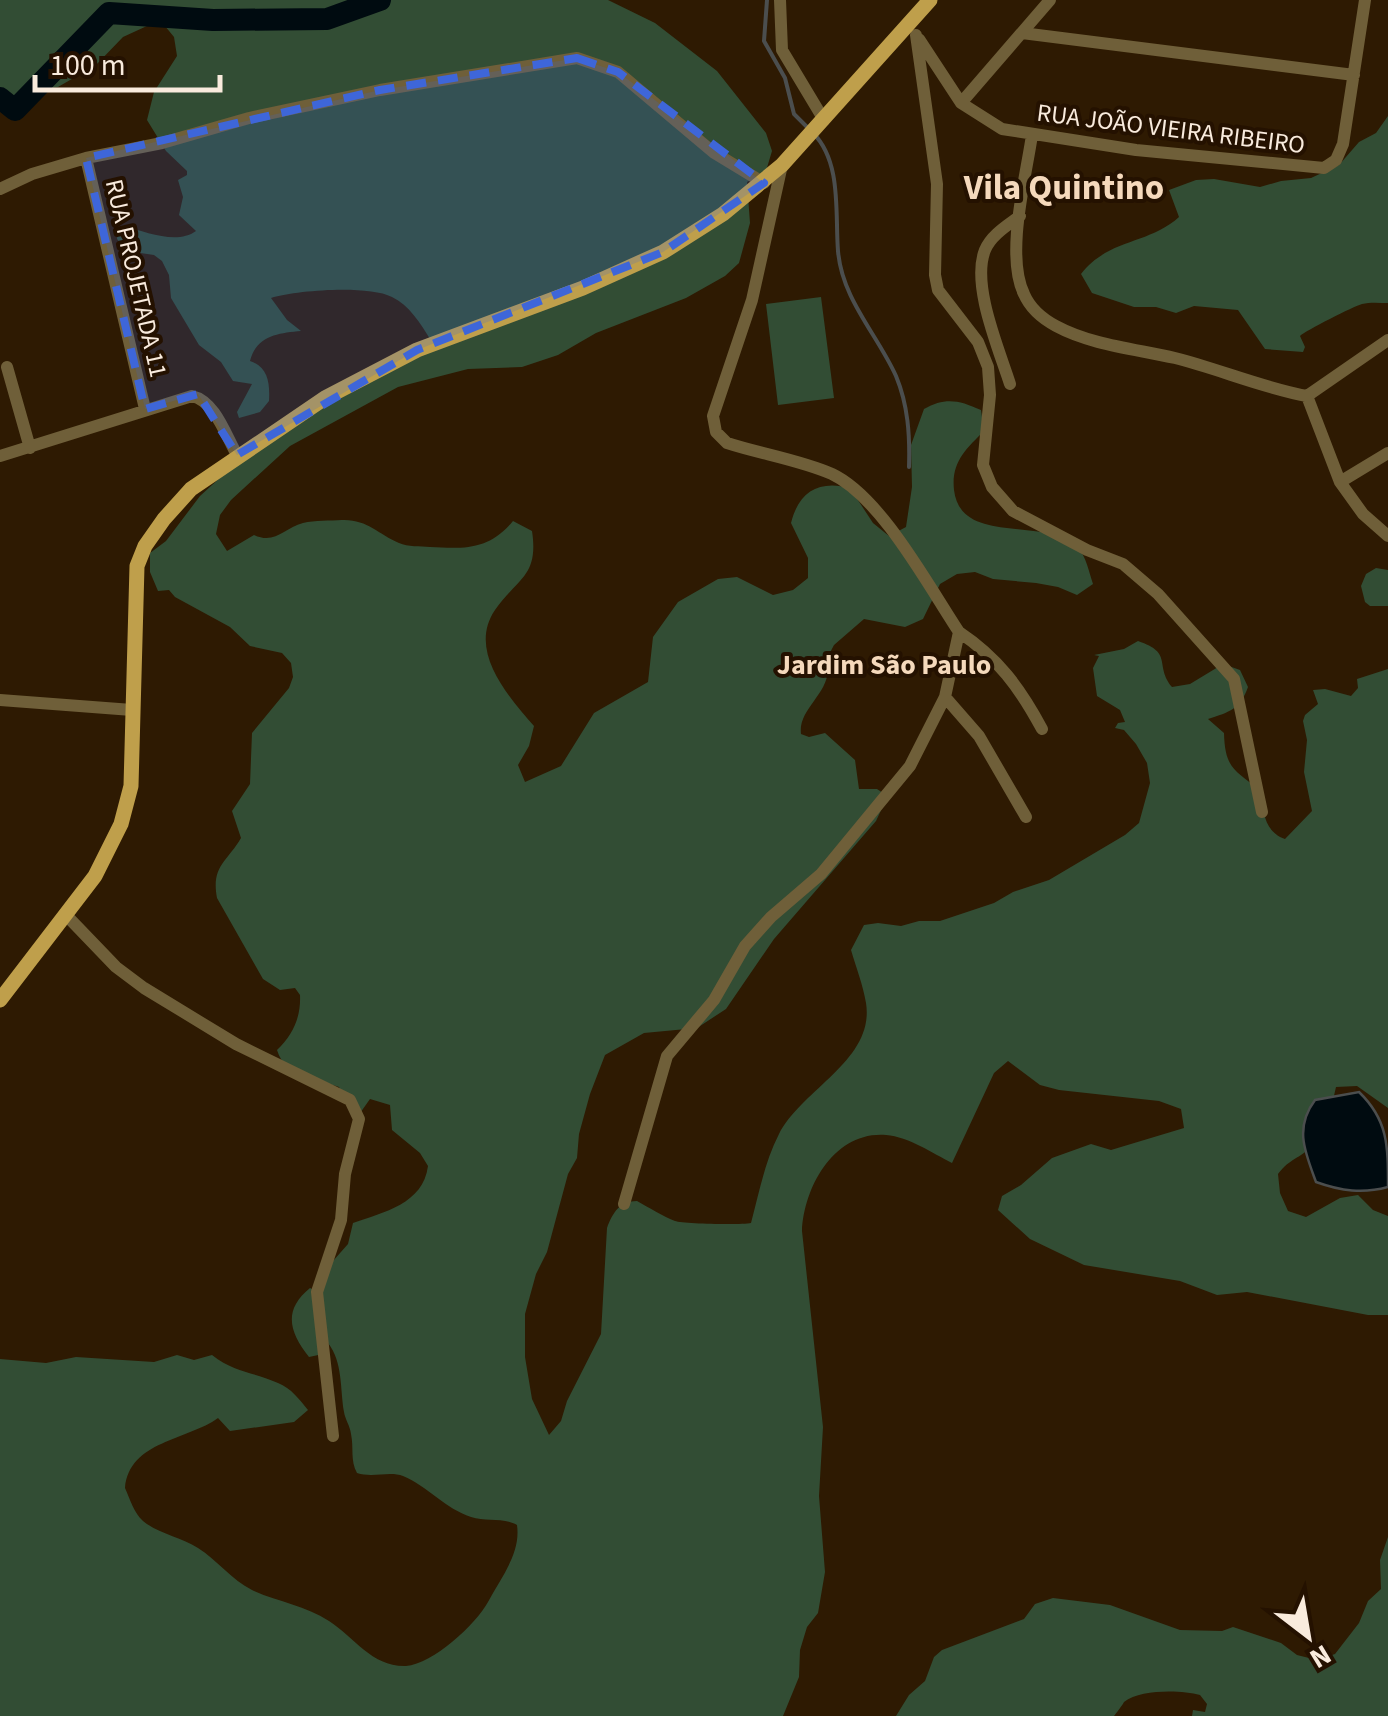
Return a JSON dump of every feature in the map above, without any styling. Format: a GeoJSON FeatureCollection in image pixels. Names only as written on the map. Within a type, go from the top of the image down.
{"type":"FeatureCollection","features":[{"type":"Feature","properties":{"kind":"main road"},"geometry":{"type":"LineString","coordinates":[[0,1000],[95,876],[121,824],[131,786],[134,584],[145,546],[191,489],[325,398],[416,350],[583,288],[663,252],[723,214],[782,166],[913,30],[930,0]]}},
{"type":"Feature","properties":{"kind":"street"},"geometry":{"type":"LineString","coordinates":[[780,0],[782,50],[822,122]]}},
{"type":"Feature","properties":{"kind":"street"},"geometry":{"type":"LineString","coordinates":[[913,30],[961,103],[1050,0]]}},
{"type":"Feature","properties":{"kind":"street"},"geometry":{"type":"LineString","coordinates":[[1022,33],[1354,75],[1365,0]]}},
{"type":"Feature","properties":{"kind":"street"},"geometry":{"type":"LineString","coordinates":[[913,30],[937,184],[938,290],[978,342],[988,367],[990,395],[983,465],[992,487],[1013,512],[1123,564],[1158,594],[1234,679],[1262,812]]}},
{"type":"Feature","properties":{"kind":"street"},"geometry":{"type":"LineString","coordinates":[[0,189],[32,174],[86,158],[380,90],[576,58],[618,72],[713,152],[764,183]]}},
{"type":"Feature","properties":{"kind":"street","name":"RUA JOÃO VIEIRA RIBEIRO"},"geometry":{"type":"LineString","coordinates":[[961,103],[1002,129],[1032,135],[1136,150],[1324,168],[1336,160],[1343,144],[1354,75]]}},
{"type":"Feature","properties":{"kind":"street"},"geometry":{"type":"LineString","coordinates":[[1032,135],[1016,262],[1023,293],[1038,314],[1058,328],[1307,396],[1388,340]]}},
{"type":"Feature","properties":{"kind":"street","name":"RUA PROJETADA 11"},"geometry":{"type":"LineString","coordinates":[[86,158],[145,408]]}},
{"type":"Feature","properties":{"kind":"street"},"geometry":{"type":"LineString","coordinates":[[782,166],[752,300],[713,416],[716,432],[727,443],[831,474],[854,487],[876,509],[959,632],[989,652],[1006,670],[1042,729]]}},
{"type":"Feature","properties":{"kind":"street"},"geometry":{"type":"LineString","coordinates":[[1010,384],[986,307],[981,274],[986,249],[998,233],[1020,216]]}},
{"type":"Feature","properties":{"kind":"street"},"geometry":{"type":"LineString","coordinates":[[7,367],[30,448]]}},
{"type":"Feature","properties":{"kind":"street"},"geometry":{"type":"LineString","coordinates":[[0,456],[192,396],[202,398],[237,455]]}},
{"type":"Feature","properties":{"kind":"street"},"geometry":{"type":"LineString","coordinates":[[1307,396],[1340,482],[1364,514],[1388,536]]}},
{"type":"Feature","properties":{"kind":"street"},"geometry":{"type":"LineString","coordinates":[[1340,482],[1388,453]]}},
{"type":"Feature","properties":{"kind":"street"},"geometry":{"type":"LineString","coordinates":[[624,1204],[667,1056],[714,1000],[745,946],[771,917],[821,874],[910,766],[946,697],[959,632]]}},
{"type":"Feature","properties":{"kind":"street"},"geometry":{"type":"LineString","coordinates":[[946,697],[979,736],[1026,817]]}},
{"type":"Feature","properties":{"kind":"street"},"geometry":{"type":"LineString","coordinates":[[0,700],[132,710]]}},
{"type":"Feature","properties":{"kind":"street"},"geometry":{"type":"LineString","coordinates":[[66,915],[116,967],[144,988],[236,1044],[350,1100],[357,1108],[360,1119],[346,1174],[341,1220],[317,1292],[333,1436]]}},
{"type":"Feature","properties":{"kind":"highlighted area"},"geometry":{"type":"Polygon","coordinates":[[[577,58],[618,72],[764,183],[663,252],[417,350],[237,455],[198,394],[145,409],[86,158],[380,90],[577,58]]]}},
{"type":"Feature","properties":{"kind":"green space"},"geometry":{"type":"Polygon","coordinates":[[[0,0],[608,0],[655,23],[717,71],[766,133],[772,151],[766,171],[747,182],[750,223],[739,263],[725,276],[686,298],[596,333],[558,355],[522,367],[468,369],[398,387],[290,446],[220,515],[216,534],[227,551],[254,535],[274,537],[296,525],[317,521],[358,522],[403,544],[443,548],[476,546],[495,538],[513,521],[532,531],[529,568],[495,610],[486,641],[488,657],[503,687],[534,726],[518,765],[525,782],[561,766],[594,713],[648,682],[653,637],[678,602],[718,579],[737,577],[773,595],[793,590],[808,578],[808,558],[791,523],[799,503],[812,491],[829,486],[850,488],[873,523],[889,536],[906,527],[912,487],[911,445],[924,409],[932,405],[952,401],[981,410],[984,431],[966,450],[955,472],[954,490],[960,508],[988,525],[1063,538],[1078,548],[1085,560],[1093,584],[1077,595],[1058,587],[993,579],[975,572],[957,574],[940,584],[923,619],[905,627],[864,619],[834,645],[823,666],[828,670],[826,679],[804,717],[801,734],[809,737],[825,733],[855,760],[859,789],[883,793],[883,806],[876,821],[774,939],[726,1009],[697,1028],[644,1033],[605,1055],[579,1134],[577,1158],[568,1174],[525,1314],[525,1357],[532,1399],[549,1435],[561,1421],[601,1334],[607,1228],[615,1212],[626,1203],[637,1201],[680,1222],[751,1223],[779,1134],[848,1058],[866,1023],[866,1003],[851,950],[864,925],[940,921],[994,903],[1049,880],[1139,823],[1150,783],[1147,763],[1124,730],[1115,728],[1125,722],[1120,710],[1097,696],[1093,668],[1099,656],[1094,655],[1124,649],[1138,641],[1160,655],[1172,687],[1190,684],[1223,664],[1240,670],[1248,687],[1238,705],[1208,719],[1224,733],[1226,754],[1233,767],[1260,790],[1268,826],[1285,839],[1312,811],[1304,772],[1307,740],[1303,721],[1318,704],[1313,690],[1351,696],[1358,688],[1357,679],[1388,669],[1388,1108],[1357,1086],[1336,1087],[1314,1142],[1278,1174],[1280,1193],[1288,1211],[1306,1217],[1340,1198],[1358,1195],[1373,1210],[1388,1216],[1388,1315],[1368,1315],[1247,1292],[1217,1295],[1180,1281],[1084,1265],[1030,1239],[998,1210],[1002,1196],[1052,1158],[1091,1144],[1111,1150],[1184,1128],[1181,1109],[1159,1101],[1040,1085],[1008,1061],[994,1073],[952,1163],[903,1139],[868,1136],[837,1152],[825,1165],[809,1197],[802,1231],[823,1427],[819,1496],[825,1572],[818,1613],[807,1627],[800,1650],[799,1677],[783,1716],[0,1716],[0,1359],[46,1363],[76,1357],[154,1362],[177,1355],[194,1360],[212,1355],[291,1391],[308,1410],[294,1422],[230,1431],[218,1418],[148,1451],[129,1472],[125,1488],[143,1521],[198,1548],[252,1590],[320,1616],[383,1662],[417,1664],[441,1651],[464,1631],[482,1611],[513,1556],[517,1525],[462,1513],[403,1476],[357,1473],[333,1350],[328,1343],[323,1354],[309,1357],[293,1330],[293,1313],[301,1296],[310,1288],[320,1293],[333,1261],[348,1244],[353,1223],[410,1198],[425,1179],[428,1166],[420,1153],[392,1130],[390,1105],[370,1099],[358,1116],[352,1117],[339,1087],[302,1076],[281,1059],[277,1050],[295,1025],[300,995],[295,988],[280,990],[263,979],[217,898],[218,871],[241,838],[232,811],[250,784],[252,733],[289,688],[293,677],[291,663],[282,653],[250,646],[230,627],[169,590],[158,591],[150,572],[150,553],[166,541],[200,496],[245,455],[430,339],[404,305],[381,293],[333,290],[271,298],[301,331],[276,335],[257,346],[250,361],[261,367],[267,377],[269,401],[260,412],[239,418],[237,412],[252,384],[233,381],[221,362],[199,345],[171,298],[169,275],[162,261],[154,255],[127,251],[117,239],[118,229],[124,226],[171,237],[196,231],[179,215],[183,197],[178,180],[187,171],[166,151],[147,120],[154,92],[177,56],[174,37],[160,20],[123,37],[96,65],[58,87],[39,90],[10,114],[0,111],[0,0]]]}},
{"type":"Feature","properties":{"kind":"green space"},"geometry":{"type":"Polygon","coordinates":[[[1388,116],[1388,303],[1362,304],[1311,329],[1300,336],[1303,352],[1265,349],[1238,310],[1194,306],[1176,313],[1156,307],[1134,307],[1092,293],[1081,274],[1104,254],[1155,233],[1179,217],[1169,190],[1196,180],[1260,187],[1311,178],[1339,165],[1359,142],[1376,133],[1388,116]]]}},
{"type":"Feature","properties":{"kind":"green space"},"geometry":{"type":"Polygon","coordinates":[[[821,297],[834,398],[778,405],[766,304],[821,297]]]}},
{"type":"Feature","properties":{"kind":"green space"},"geometry":{"type":"Polygon","coordinates":[[[1376,568],[1388,570],[1388,606],[1370,606],[1365,602],[1361,586],[1366,574],[1376,568]]]}},
{"type":"Feature","properties":{"kind":"green space"},"geometry":{"type":"Polygon","coordinates":[[[1388,1537],[1388,1716],[1192,1716],[1193,1710],[1205,1712],[1207,1704],[1200,1695],[1172,1692],[1131,1698],[1114,1716],[896,1716],[909,1695],[925,1681],[934,1657],[942,1650],[1024,1619],[1035,1604],[1053,1598],[1110,1605],[1180,1630],[1222,1631],[1233,1627],[1317,1660],[1335,1654],[1359,1623],[1368,1601],[1381,1589],[1380,1560],[1388,1537]]]}},
{"type":"Feature","properties":{"kind":"shaded area"},"geometry":{"type":"Polygon","coordinates":[[[1359,1092],[1381,1123],[1388,1158],[1388,1187],[1352,1190],[1316,1182],[1303,1130],[1309,1110],[1315,1100],[1359,1092]]]}},
{"type":"Feature","properties":{"kind":"waterway"},"geometry":{"type":"LineString","coordinates":[[0,98],[15,110],[109,13],[213,20],[327,19],[380,0]]}},
{"type":"Feature","properties":{"kind":"waterway"},"geometry":{"type":"LineString","coordinates":[[767,0],[764,41],[785,78],[794,114],[807,127]]}},
{"type":"Feature","properties":{"kind":"waterway"},"geometry":{"type":"LineString","coordinates":[[813,133],[829,158],[833,173],[838,251],[846,285],[896,376],[903,398],[909,467]]}},
{"type":"Feature","properties":{"kind":"district","name":"Vila Quintino"},"geometry":{"type":"Point","coordinates":[1064,187]}},
{"type":"Feature","properties":{"kind":"district","name":"Jardim São Paulo"},"geometry":{"type":"Point","coordinates":[884,664]}}]}
